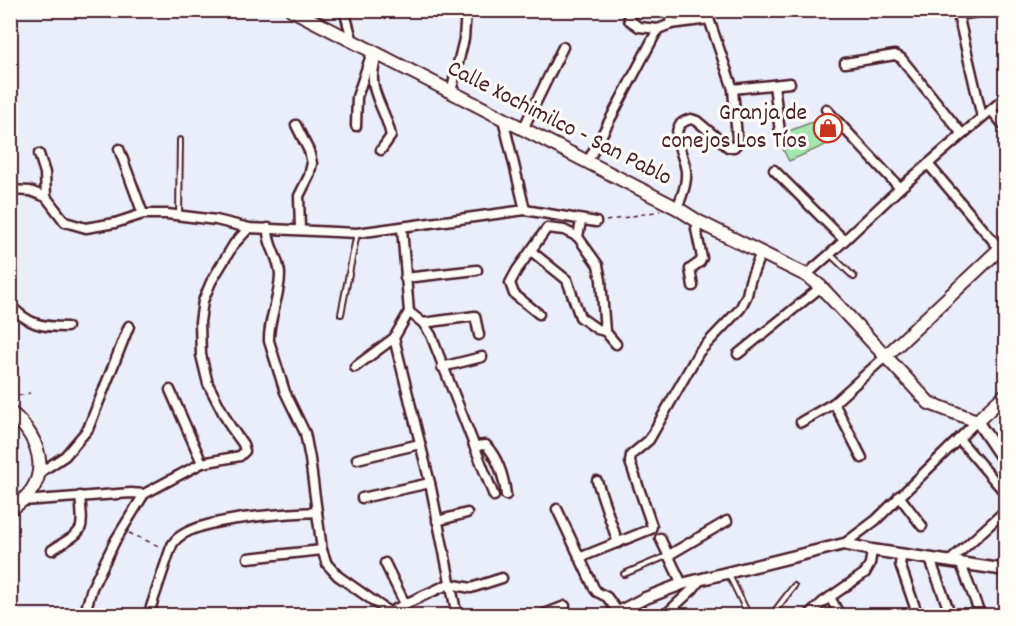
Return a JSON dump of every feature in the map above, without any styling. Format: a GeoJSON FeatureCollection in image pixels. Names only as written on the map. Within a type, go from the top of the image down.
{"type":"FeatureCollection","features":[{"type":"Feature","properties":{"kind":"main road","name":"Calle Xochimilco - San Pablo"},"geometry":{"type":"LineString","coordinates":[[292,10],[677,208],[699,222],[806,275],[821,287],[929,403],[977,421]]}},
{"type":"Feature","properties":{"kind":"main road"},"geometry":{"type":"LineString","coordinates":[[886,356],[1003,249]]}},
{"type":"Feature","properties":{"kind":"main road"},"geometry":{"type":"LineString","coordinates":[[977,421],[1005,394]]}},
{"type":"Feature","properties":{"kind":"main road"},"geometry":{"type":"LineString","coordinates":[[10,412],[23,423],[33,437],[39,452],[39,473],[35,484],[22,501],[10,509]]}},
{"type":"Feature","properties":{"kind":"street"},"geometry":{"type":"LineString","coordinates":[[344,10],[353,42]]}},
{"type":"Feature","properties":{"kind":"street"},"geometry":{"type":"LineString","coordinates":[[452,92],[464,39],[466,10]]}},
{"type":"Feature","properties":{"kind":"street"},"geometry":{"type":"LineString","coordinates":[[628,10],[629,20],[639,27],[658,29],[708,15],[733,89],[737,138],[737,144],[734,147],[728,147],[697,121],[691,119],[679,124],[676,129],[686,170],[686,182],[677,208]]}},
{"type":"Feature","properties":{"kind":"street"},"geometry":{"type":"LineString","coordinates":[[669,10],[671,24]]}},
{"type":"Feature","properties":{"kind":"street"},"geometry":{"type":"LineString","coordinates":[[982,117],[958,13],[987,10]]}},
{"type":"Feature","properties":{"kind":"street"},"geometry":{"type":"LineString","coordinates":[[587,163],[658,29]]}},
{"type":"Feature","properties":{"kind":"street"},"geometry":{"type":"LineString","coordinates":[[523,129],[563,46]]}},
{"type":"Feature","properties":{"kind":"street"},"geometry":{"type":"LineString","coordinates":[[356,126],[357,97],[375,54]]}},
{"type":"Feature","properties":{"kind":"street"},"geometry":{"type":"LineString","coordinates":[[375,54],[372,82],[390,136],[381,150]]}},
{"type":"Feature","properties":{"kind":"street"},"geometry":{"type":"LineString","coordinates":[[845,63],[895,55],[901,58],[962,134]]}},
{"type":"Feature","properties":{"kind":"street"},"geometry":{"type":"LineString","coordinates":[[733,89],[790,83]]}},
{"type":"Feature","properties":{"kind":"street"},"geometry":{"type":"LineString","coordinates":[[774,85],[780,132]]}},
{"type":"Feature","properties":{"kind":"street"},"geometry":{"type":"LineString","coordinates":[[806,275],[900,188],[1005,97]]}},
{"type":"Feature","properties":{"kind":"street"},"geometry":{"type":"LineString","coordinates":[[826,109],[900,188]]}},
{"type":"Feature","properties":{"kind":"street"},"geometry":{"type":"LineString","coordinates":[[991,110],[1005,128]]}},
{"type":"Feature","properties":{"kind":"street"},"geometry":{"type":"LineString","coordinates":[[503,119],[525,210]]}},
{"type":"Feature","properties":{"kind":"street"},"geometry":{"type":"LineString","coordinates":[[296,125],[309,151],[312,163],[309,176],[299,196],[300,229]]}},
{"type":"Feature","properties":{"kind":"street"},"geometry":{"type":"LineString","coordinates":[[119,149],[143,214]]}},
{"type":"Feature","properties":{"kind":"street"},"geometry":{"type":"LineString","coordinates":[[39,154],[45,173],[46,197]]}},
{"type":"Feature","properties":{"kind":"street"},"geometry":{"type":"LineString","coordinates":[[928,164],[1003,249]]}},
{"type":"Feature","properties":{"kind":"street"},"geometry":{"type":"LineString","coordinates":[[774,170],[844,240]]}},
{"type":"Feature","properties":{"kind":"street"},"geometry":{"type":"LineString","coordinates":[[10,190],[30,191],[46,197],[65,222],[86,228],[115,223],[143,214],[216,220],[249,228],[357,233],[525,210],[596,222]]}},
{"type":"Feature","properties":{"kind":"street"},"geometry":{"type":"LineString","coordinates":[[578,237],[581,221]]}},
{"type":"Feature","properties":{"kind":"street"},"geometry":{"type":"LineString","coordinates":[[693,285],[690,269],[702,258],[696,229],[699,222]]}},
{"type":"Feature","properties":{"kind":"street"},"geometry":{"type":"LineString","coordinates":[[84,615],[92,588],[144,494],[202,463],[240,456],[245,451],[208,384],[201,355],[200,322],[203,301],[211,282],[234,244],[249,228]]}},
{"type":"Feature","properties":{"kind":"street"},"geometry":{"type":"LineString","coordinates":[[268,228],[267,238],[276,255],[280,276],[279,294],[269,341],[285,392],[305,433],[322,550],[329,569],[387,614],[449,584],[471,588],[502,578]]}},
{"type":"Feature","properties":{"kind":"street"},"geometry":{"type":"LineString","coordinates":[[355,367],[394,338],[409,312],[402,228]]}},
{"type":"Feature","properties":{"kind":"street"},"geometry":{"type":"LineString","coordinates":[[539,314],[514,294],[510,283],[548,228],[564,230],[578,237],[598,265],[605,331]]}},
{"type":"Feature","properties":{"kind":"street"},"geometry":{"type":"LineString","coordinates":[[531,251],[567,280],[580,317],[597,329],[605,331],[616,344]]}},
{"type":"Feature","properties":{"kind":"street"},"geometry":{"type":"LineString","coordinates":[[579,558],[646,532],[652,526],[630,462],[632,455],[649,440],[699,352],[740,309],[761,252]]}},
{"type":"Feature","properties":{"kind":"street"},"geometry":{"type":"LineString","coordinates":[[405,278],[477,270]]}},
{"type":"Feature","properties":{"kind":"street"},"geometry":{"type":"LineString","coordinates":[[738,354],[821,287]]}},
{"type":"Feature","properties":{"kind":"street"},"geometry":{"type":"LineString","coordinates":[[10,305],[26,320],[35,324],[67,327]]}},
{"type":"Feature","properties":{"kind":"street"},"geometry":{"type":"LineString","coordinates":[[409,312],[423,323],[431,335],[494,496]]}},
{"type":"Feature","properties":{"kind":"street"},"geometry":{"type":"LineString","coordinates":[[423,323],[475,316],[478,335]]}},
{"type":"Feature","properties":{"kind":"street"},"geometry":{"type":"LineString","coordinates":[[39,473],[65,456],[88,429],[129,326]]}},
{"type":"Feature","properties":{"kind":"street"},"geometry":{"type":"LineString","coordinates":[[394,338],[430,483],[457,615]]}},
{"type":"Feature","properties":{"kind":"street"},"geometry":{"type":"LineString","coordinates":[[801,422],[834,403],[886,356]]}},
{"type":"Feature","properties":{"kind":"street"},"geometry":{"type":"LineString","coordinates":[[442,367],[482,357]]}},
{"type":"Feature","properties":{"kind":"street"},"geometry":{"type":"LineString","coordinates":[[170,390],[202,463]]}},
{"type":"Feature","properties":{"kind":"street"},"geometry":{"type":"LineString","coordinates":[[834,403],[862,458]]}},
{"type":"Feature","properties":{"kind":"street"},"geometry":{"type":"LineString","coordinates":[[557,509],[597,592],[607,597],[614,614],[643,599],[682,584],[844,544],[876,520],[977,421],[1005,464]]}},
{"type":"Feature","properties":{"kind":"street"},"geometry":{"type":"LineString","coordinates":[[959,439],[1005,494]]}},
{"type":"Feature","properties":{"kind":"street"},"geometry":{"type":"LineString","coordinates":[[357,459],[420,444]]}},
{"type":"Feature","properties":{"kind":"street"},"geometry":{"type":"LineString","coordinates":[[474,446],[486,445],[492,452],[504,478],[507,495]]}},
{"type":"Feature","properties":{"kind":"street"},"geometry":{"type":"LineString","coordinates":[[597,481],[618,543]]}},
{"type":"Feature","properties":{"kind":"street"},"geometry":{"type":"LineString","coordinates":[[362,498],[430,483]]}},
{"type":"Feature","properties":{"kind":"street"},"geometry":{"type":"LineString","coordinates":[[22,501],[144,494]]}},
{"type":"Feature","properties":{"kind":"street"},"geometry":{"type":"LineString","coordinates":[[52,550],[81,531],[83,525],[80,496]]}},
{"type":"Feature","properties":{"kind":"street"},"geometry":{"type":"LineString","coordinates":[[899,496],[922,526]]}},
{"type":"Feature","properties":{"kind":"street"},"geometry":{"type":"LineString","coordinates":[[955,561],[1005,510]]}},
{"type":"Feature","properties":{"kind":"street"},"geometry":{"type":"LineString","coordinates":[[148,615],[170,550],[174,542],[182,535],[210,525],[238,519],[317,512]]}},
{"type":"Feature","properties":{"kind":"street"},"geometry":{"type":"LineString","coordinates":[[437,521],[467,513]]}},
{"type":"Feature","properties":{"kind":"street"},"geometry":{"type":"LineString","coordinates":[[669,555],[727,521]]}},
{"type":"Feature","properties":{"kind":"street"},"geometry":{"type":"LineString","coordinates":[[660,538],[682,584]]}},
{"type":"Feature","properties":{"kind":"street"},"geometry":{"type":"LineString","coordinates":[[844,544],[1005,570]]}},
{"type":"Feature","properties":{"kind":"street"},"geometry":{"type":"LineString","coordinates":[[248,558],[322,550]]}},
{"type":"Feature","properties":{"kind":"street"},"geometry":{"type":"LineString","coordinates":[[808,615],[865,573],[870,564],[872,550]]}},
{"type":"Feature","properties":{"kind":"street"},"geometry":{"type":"LineString","coordinates":[[902,554],[900,564],[902,573],[918,615]]}},
{"type":"Feature","properties":{"kind":"street"},"geometry":{"type":"LineString","coordinates":[[930,559],[951,615]]}},
{"type":"Feature","properties":{"kind":"street"},"geometry":{"type":"LineString","coordinates":[[955,561],[981,615]]}},
{"type":"Feature","properties":{"kind":"street"},"geometry":{"type":"LineString","coordinates":[[385,563],[405,604]]}},
{"type":"Feature","properties":{"kind":"street"},"geometry":{"type":"LineString","coordinates":[[664,615],[700,580]]}},
{"type":"Feature","properties":{"kind":"street"},"geometry":{"type":"LineString","coordinates":[[830,597],[840,615]]}},
{"type":"Feature","properties":{"kind":"street"},"geometry":{"type":"LineString","coordinates":[[539,615],[565,606]]}},
{"type":"Feature","properties":{"kind":"lane"},"geometry":{"type":"LineString","coordinates":[[179,216],[180,140]]}},
{"type":"Feature","properties":{"kind":"lane"},"geometry":{"type":"LineString","coordinates":[[341,314],[357,233]]}},
{"type":"Feature","properties":{"kind":"lane"},"geometry":{"type":"LineString","coordinates":[[830,254],[854,277]]}},
{"type":"Feature","properties":{"kind":"lane"},"geometry":{"type":"LineString","coordinates":[[624,574],[669,555]]}},
{"type":"Feature","properties":{"kind":"lane"},"geometry":{"type":"LineString","coordinates":[[727,572],[749,615]]}},
{"type":"Feature","properties":{"kind":"lane"},"geometry":{"type":"LineString","coordinates":[[771,615],[794,586]]}},
{"type":"Feature","properties":{"kind":"path"},"geometry":{"type":"LineString","coordinates":[[596,222],[677,208]]}},
{"type":"Feature","properties":{"kind":"path"},"geometry":{"type":"LineString","coordinates":[[10,398],[30,393]]}},
{"type":"Feature","properties":{"kind":"path"},"geometry":{"type":"LineString","coordinates":[[122,531],[170,550]]}},
{"type":"Feature","properties":{"kind":"green space"},"geometry":{"type":"Polygon","coordinates":[[[818,120],[830,143],[789,161],[776,136],[818,120]]]}},
{"type":"Feature","properties":{"kind":"place","name":"Granja de conejos Los Tíos"},"geometry":{"type":"Point","coordinates":[828,128]}}]}
